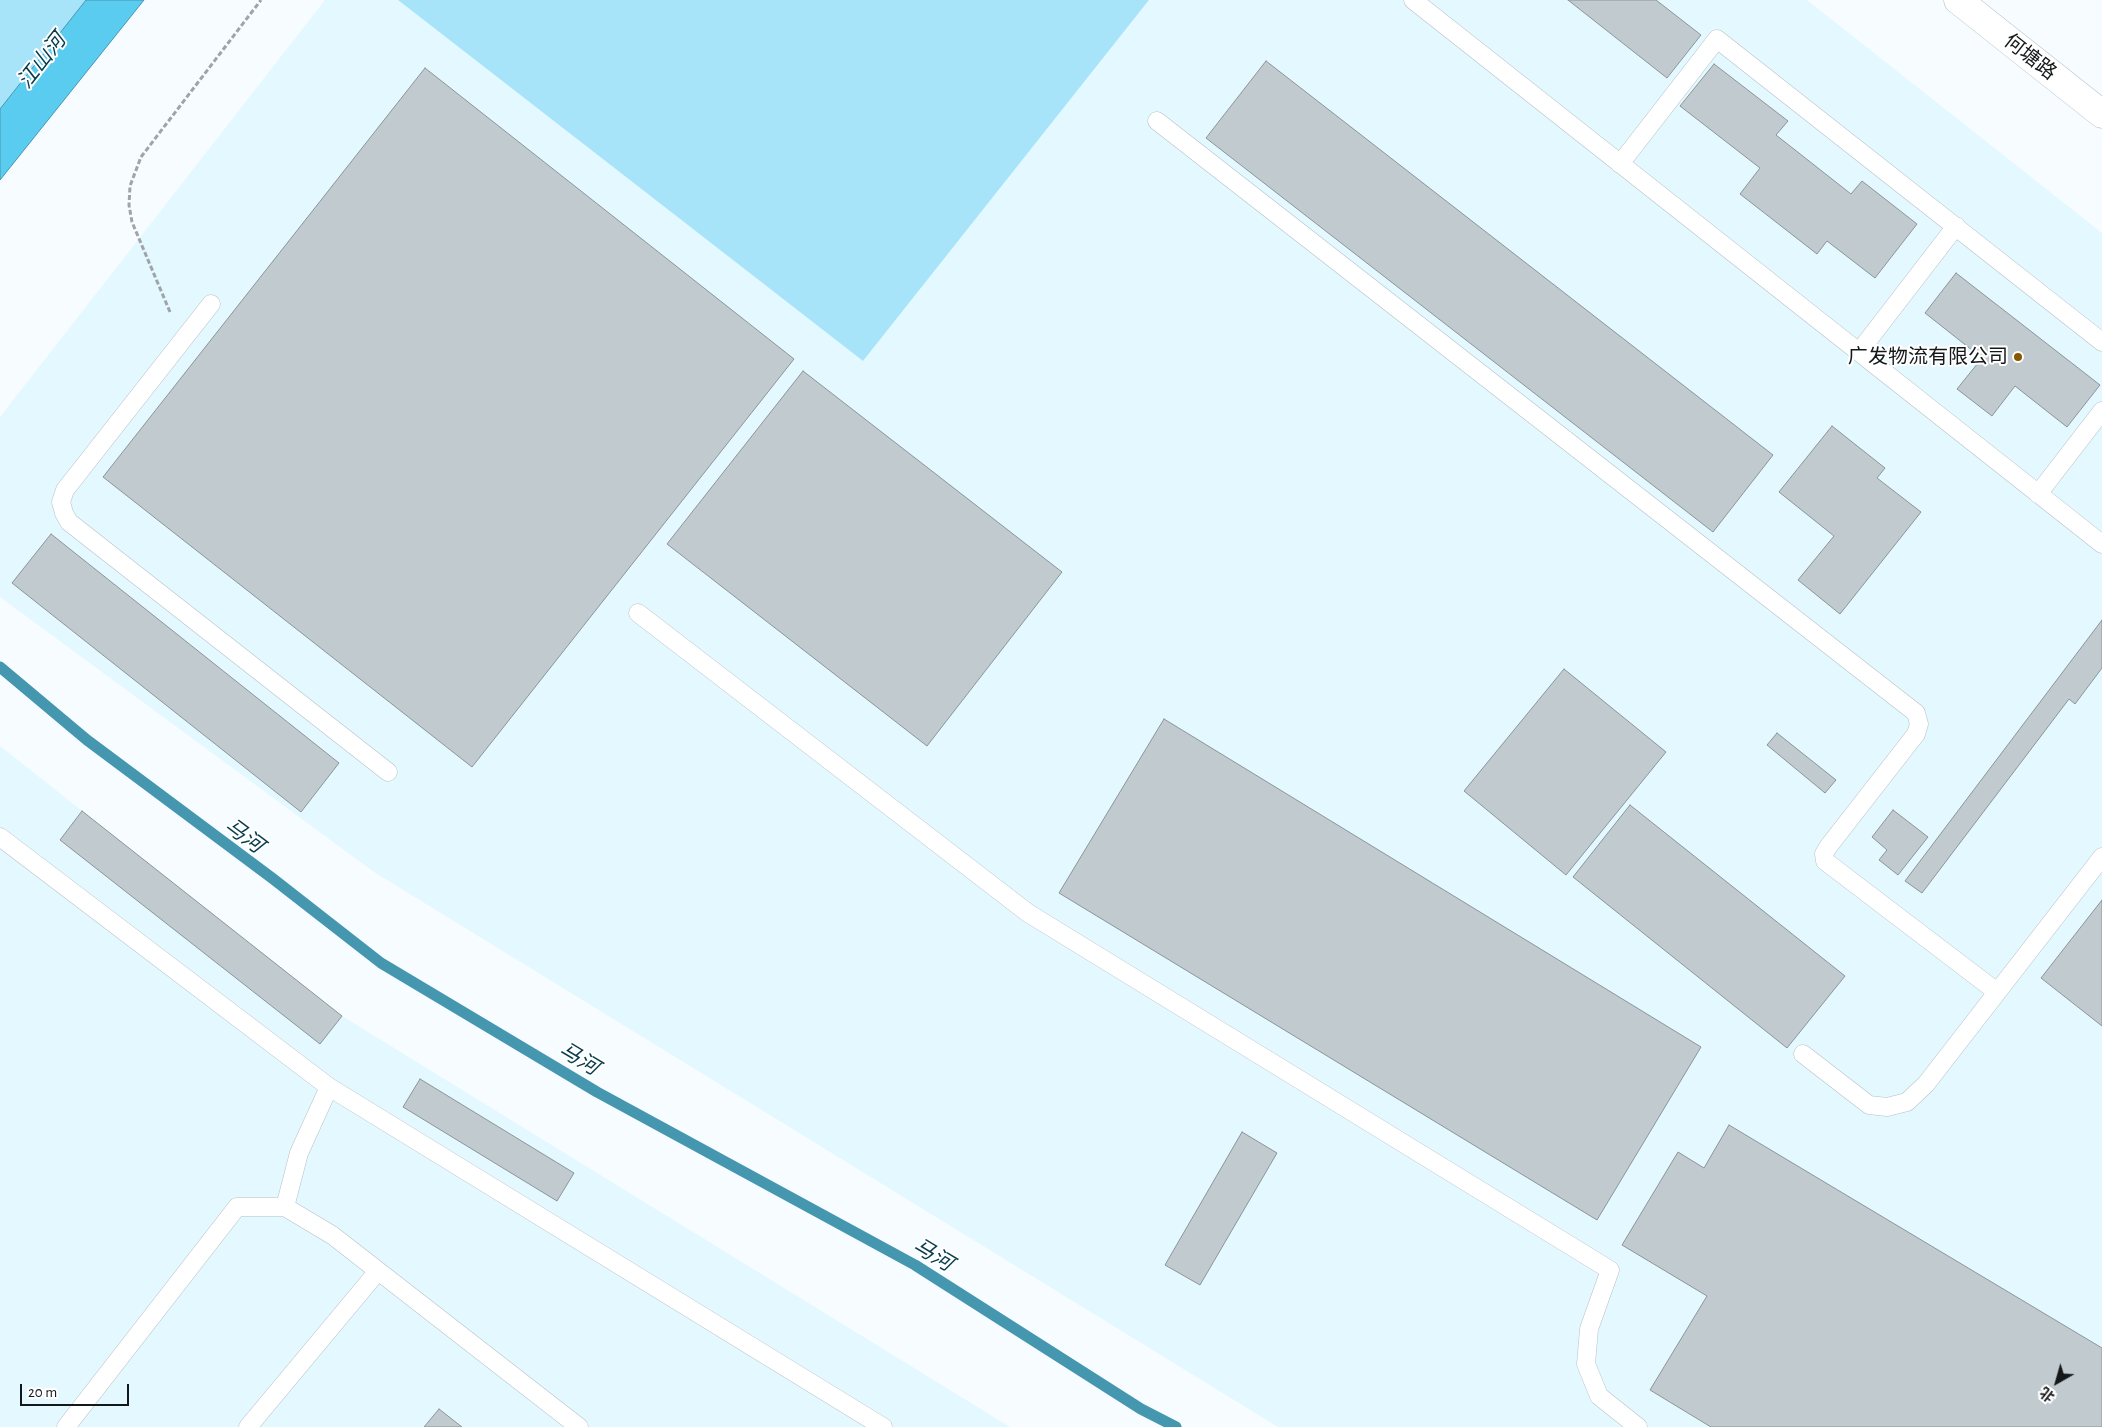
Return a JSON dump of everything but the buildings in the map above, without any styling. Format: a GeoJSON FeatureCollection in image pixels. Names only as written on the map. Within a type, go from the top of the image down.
{"type":"FeatureCollection","features":[{"type":"Feature","properties":{"kind":"street","name":"何塘路"},"geometry":{"type":"LineString","coordinates":[[1958,0],[2102,114]]}},
{"type":"Feature","properties":{"kind":"lane"},"geometry":{"type":"LineString","coordinates":[[1413,0],[2102,544]]}},
{"type":"Feature","properties":{"kind":"lane"},"geometry":{"type":"LineString","coordinates":[[1620,164],[1717,39],[2102,342]]}},
{"type":"Feature","properties":{"kind":"lane"},"geometry":{"type":"LineString","coordinates":[[1157,121],[1916,713],[1919,724],[1916,734],[1828,847],[1824,854],[1825,861],[1997,992]]}},
{"type":"Feature","properties":{"kind":"lane"},"geometry":{"type":"LineString","coordinates":[[1859,352],[1956,226]]}},
{"type":"Feature","properties":{"kind":"lane"},"geometry":{"type":"LineString","coordinates":[[211,304],[65,490],[61,502],[64,513],[69,522],[388,772]]}},
{"type":"Feature","properties":{"kind":"lane"},"geometry":{"type":"LineString","coordinates":[[2038,494],[2102,411]]}},
{"type":"Feature","properties":{"kind":"lane"},"geometry":{"type":"LineString","coordinates":[[638,612],[1028,913],[1610,1270],[1589,1329],[1586,1364],[1599,1396],[1638,1427]]}},
{"type":"Feature","properties":{"kind":"lane"},"geometry":{"type":"LineString","coordinates":[[0,837],[330,1087],[883,1427]]}},
{"type":"Feature","properties":{"kind":"lane"},"geometry":{"type":"LineString","coordinates":[[1803,1054],[1869,1105],[1887,1107],[1907,1102],[1926,1084],[2102,857]]}},
{"type":"Feature","properties":{"kind":"lane"},"geometry":{"type":"LineString","coordinates":[[285,1207],[299,1153],[330,1087]]}},
{"type":"Feature","properties":{"kind":"lane"},"geometry":{"type":"LineString","coordinates":[[66,1427],[236,1207],[285,1207],[332,1235],[579,1427]]}},
{"type":"Feature","properties":{"kind":"lane"},"geometry":{"type":"LineString","coordinates":[[248,1427],[378,1271]]}},
{"type":"Feature","properties":{"kind":"path"},"geometry":{"type":"LineString","coordinates":[[182,340],[132,222],[129,205],[130,186],[141,157],[261,0]]}},
{"type":"Feature","properties":{"kind":"shaded area"},"geometry":{"type":"Polygon","coordinates":[[[0,0],[86,0],[0,109],[0,0]]]}},
{"type":"Feature","properties":{"kind":"shaded area"},"geometry":{"type":"Polygon","coordinates":[[[325,0],[398,0],[863,361],[1149,0],[1807,0],[2102,233],[2102,1427],[1278,1427],[374,872],[0,597],[0,417],[325,0]]]}},
{"type":"Feature","properties":{"kind":"shaded area"},"geometry":{"type":"Polygon","coordinates":[[[398,0],[1149,0],[863,361],[398,0]]]}},
{"type":"Feature","properties":{"kind":"shaded area"},"geometry":{"type":"Polygon","coordinates":[[[0,746],[342,1016],[1010,1427],[0,1427],[0,746]]]}},
{"type":"Feature","properties":{"kind":"water","name":"江山河"},"geometry":{"type":"Polygon","coordinates":[[[86,0],[144,0],[0,180],[0,109],[86,0]]]}},
{"type":"Feature","properties":{"kind":"waterway","name":"马河"},"geometry":{"type":"LineString","coordinates":[[0,667],[87,740],[272,878],[381,963],[597,1092],[915,1265],[1141,1409],[1176,1427]]}},
{"type":"Feature","properties":{"kind":"place","name":"广发物流有限公司"},"geometry":{"type":"Point","coordinates":[2018,357]}}]}
